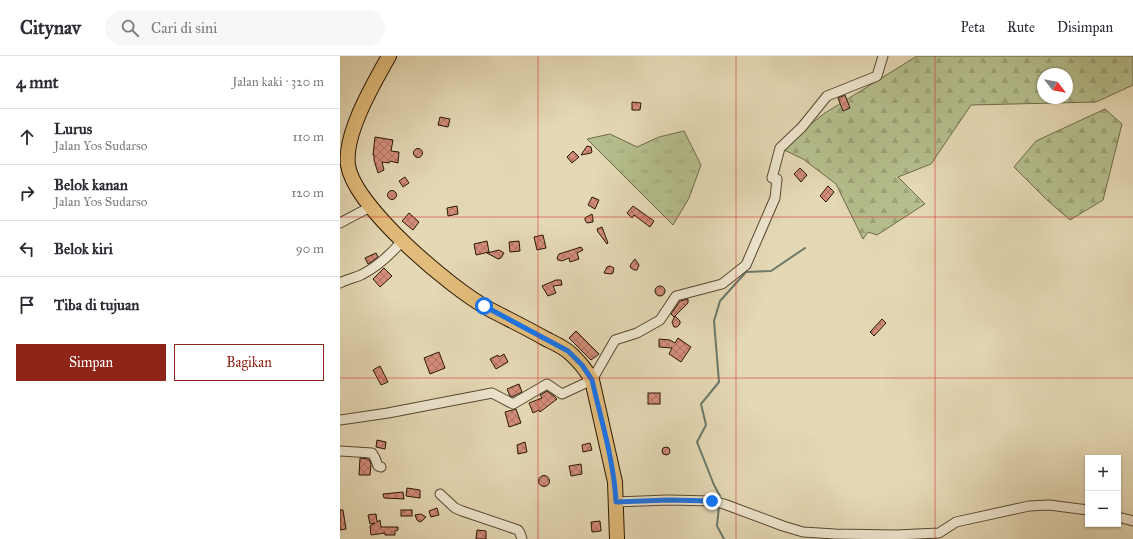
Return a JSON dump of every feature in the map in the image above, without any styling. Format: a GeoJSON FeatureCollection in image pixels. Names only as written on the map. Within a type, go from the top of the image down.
{"type":"FeatureCollection","features":[{"type":"Feature","properties":{"kind":"main road"},"geometry":{"type":"LineString","coordinates":[[390,56],[366,98],[352,135],[348,154],[348,164],[354,184],[370,207],[402,241],[454,286],[484,306],[568,351],[582,365],[592,380],[615,482],[617,539]]}},
{"type":"Feature","properties":{"kind":"street"},"geometry":{"type":"LineString","coordinates":[[340,420],[388,413],[492,393],[513,404],[547,384],[562,394],[592,380],[615,340],[637,333],[660,320],[676,296],[722,284],[746,265],[775,198],[777,179],[772,178],[780,148],[802,126],[827,96],[877,76],[883,56]]}},
{"type":"Feature","properties":{"kind":"street"},"geometry":{"type":"LineString","coordinates":[[340,223],[370,207]]}},
{"type":"Feature","properties":{"kind":"street"},"geometry":{"type":"LineString","coordinates":[[340,282],[361,275],[391,254],[402,241]]}},
{"type":"Feature","properties":{"kind":"street"},"geometry":{"type":"LineString","coordinates":[[340,451],[372,453],[378,466],[381,467]]}},
{"type":"Feature","properties":{"kind":"street"},"geometry":{"type":"LineString","coordinates":[[440,494],[455,508],[518,530],[522,539]]}},
{"type":"Feature","properties":{"kind":"street"},"geometry":{"type":"LineString","coordinates":[[616,502],[668,500],[720,503],[803,532],[896,535],[939,533],[956,522],[1029,506],[1049,505],[1085,510]]}},
{"type":"Feature","properties":{"kind":"street"},"geometry":{"type":"LineString","coordinates":[[1121,518],[1133,521]]}},
{"type":"Feature","properties":{"kind":"green space"},"geometry":{"type":"Polygon","coordinates":[[[917,56],[1133,56],[1133,85],[1096,102],[1073,103],[1073,68],[1037,68],[1037,103],[971,105],[931,164],[898,177],[925,204],[877,235],[868,232],[863,239],[836,184],[803,159],[780,148],[825,113],[917,56]]]}},
{"type":"Feature","properties":{"kind":"green space"},"geometry":{"type":"Polygon","coordinates":[[[1105,109],[1122,124],[1103,200],[1070,220],[1047,200],[1014,167],[1036,141],[1105,109]]]}},
{"type":"Feature","properties":{"kind":"green space"},"geometry":{"type":"Polygon","coordinates":[[[684,131],[701,165],[689,198],[673,225],[587,139],[610,134],[637,147],[659,137],[684,131]]]}},
{"type":"Feature","properties":{"kind":"building"},"geometry":{"type":"Polygon","coordinates":[[[845,95],[850,108],[843,111],[838,98],[845,95]]]}},
{"type":"Feature","properties":{"kind":"building"},"geometry":{"type":"Polygon","coordinates":[[[632,102],[641,103],[640,110],[632,110],[632,102]]]}},
{"type":"Feature","properties":{"kind":"building"},"geometry":{"type":"Polygon","coordinates":[[[440,117],[450,119],[448,127],[438,125],[440,117]]]}},
{"type":"Feature","properties":{"kind":"building"},"geometry":{"type":"Polygon","coordinates":[[[375,137],[393,140],[391,151],[399,152],[398,163],[390,161],[389,163],[382,162],[384,170],[378,173],[373,155],[375,137]]]}},
{"type":"Feature","properties":{"kind":"building"},"geometry":{"type":"Polygon","coordinates":[[[587,146],[591,147],[592,152],[581,155],[587,146]]]}},
{"type":"Feature","properties":{"kind":"building"},"geometry":{"type":"Polygon","coordinates":[[[418,148],[423,153],[418,158],[413,153],[418,148]]]}},
{"type":"Feature","properties":{"kind":"building"},"geometry":{"type":"Polygon","coordinates":[[[573,151],[579,157],[572,163],[567,157],[573,151]]]}},
{"type":"Feature","properties":{"kind":"building"},"geometry":{"type":"Polygon","coordinates":[[[800,168],[807,175],[801,182],[794,174],[800,168]]]}},
{"type":"Feature","properties":{"kind":"building"},"geometry":{"type":"Polygon","coordinates":[[[405,177],[409,183],[403,187],[399,181],[405,177]]]}},
{"type":"Feature","properties":{"kind":"building"},"geometry":{"type":"Polygon","coordinates":[[[828,186],[834,192],[826,202],[820,196],[828,186]]]}},
{"type":"Feature","properties":{"kind":"building"},"geometry":{"type":"Polygon","coordinates":[[[390,191],[394,191],[396,195],[394,199],[390,199],[388,197],[388,193],[390,191]]]}},
{"type":"Feature","properties":{"kind":"building"},"geometry":{"type":"Polygon","coordinates":[[[592,197],[599,200],[595,209],[588,205],[592,197]]]}},
{"type":"Feature","properties":{"kind":"building"},"geometry":{"type":"Polygon","coordinates":[[[457,206],[458,214],[448,216],[447,208],[457,206]]]}},
{"type":"Feature","properties":{"kind":"building"},"geometry":{"type":"Polygon","coordinates":[[[633,206],[654,221],[650,227],[634,215],[632,218],[627,213],[633,206]]]}},
{"type":"Feature","properties":{"kind":"building"},"geometry":{"type":"Polygon","coordinates":[[[409,213],[419,222],[413,230],[402,221],[409,213]]]}},
{"type":"Feature","properties":{"kind":"building"},"geometry":{"type":"Polygon","coordinates":[[[592,214],[593,222],[587,223],[585,218],[592,214]]]}},
{"type":"Feature","properties":{"kind":"building"},"geometry":{"type":"Polygon","coordinates":[[[602,227],[608,243],[607,244],[597,229],[602,227]]]}},
{"type":"Feature","properties":{"kind":"building"},"geometry":{"type":"Polygon","coordinates":[[[543,235],[546,248],[537,250],[534,237],[543,235]]]}},
{"type":"Feature","properties":{"kind":"building"},"geometry":{"type":"Polygon","coordinates":[[[487,241],[489,252],[476,255],[474,244],[487,241]]]}},
{"type":"Feature","properties":{"kind":"building"},"geometry":{"type":"Polygon","coordinates":[[[519,241],[520,251],[510,252],[509,242],[519,241]]]}},
{"type":"Feature","properties":{"kind":"building"},"geometry":{"type":"Polygon","coordinates":[[[581,247],[583,250],[577,253],[579,259],[570,262],[569,258],[562,261],[558,260],[557,258],[559,254],[581,247]]]}},
{"type":"Feature","properties":{"kind":"building"},"geometry":{"type":"Polygon","coordinates":[[[499,250],[504,253],[501,258],[498,259],[487,253],[499,250]]]}},
{"type":"Feature","properties":{"kind":"building"},"geometry":{"type":"Polygon","coordinates":[[[376,253],[378,257],[368,264],[365,258],[376,253]]]}},
{"type":"Feature","properties":{"kind":"building"},"geometry":{"type":"Polygon","coordinates":[[[635,259],[639,265],[637,270],[630,267],[635,259]]]}},
{"type":"Feature","properties":{"kind":"building"},"geometry":{"type":"Polygon","coordinates":[[[610,266],[614,268],[613,273],[604,273],[607,267],[610,266]]]}},
{"type":"Feature","properties":{"kind":"building"},"geometry":{"type":"Polygon","coordinates":[[[384,268],[392,276],[380,287],[373,279],[384,268]]]}},
{"type":"Feature","properties":{"kind":"building"},"geometry":{"type":"Polygon","coordinates":[[[556,280],[561,280],[562,285],[553,286],[556,293],[548,296],[542,286],[556,280]]]}},
{"type":"Feature","properties":{"kind":"building"},"geometry":{"type":"Polygon","coordinates":[[[658,286],[662,286],[664,287],[664,295],[658,296],[655,293],[655,289],[658,286]]]}},
{"type":"Feature","properties":{"kind":"building"},"geometry":{"type":"Polygon","coordinates":[[[688,299],[688,303],[674,317],[671,314],[680,301],[688,299]]]}},
{"type":"Feature","properties":{"kind":"building"},"geometry":{"type":"Polygon","coordinates":[[[675,316],[680,321],[680,324],[677,327],[674,327],[672,322],[675,316]]]}},
{"type":"Feature","properties":{"kind":"building"},"geometry":{"type":"Polygon","coordinates":[[[882,319],[886,323],[874,336],[870,332],[882,319]]]}},
{"type":"Feature","properties":{"kind":"building"},"geometry":{"type":"Polygon","coordinates":[[[576,331],[599,354],[591,360],[569,338],[576,331]]]}},
{"type":"Feature","properties":{"kind":"building"},"geometry":{"type":"Polygon","coordinates":[[[678,338],[691,347],[681,362],[669,354],[672,348],[659,347],[659,339],[670,340],[675,343],[678,338]]]}},
{"type":"Feature","properties":{"kind":"building"},"geometry":{"type":"Polygon","coordinates":[[[439,352],[445,368],[430,374],[424,358],[439,352]]]}},
{"type":"Feature","properties":{"kind":"building"},"geometry":{"type":"Polygon","coordinates":[[[504,354],[508,362],[496,369],[490,359],[504,354]]]}},
{"type":"Feature","properties":{"kind":"building"},"geometry":{"type":"Polygon","coordinates":[[[380,366],[388,382],[381,385],[373,370],[380,366]]]}},
{"type":"Feature","properties":{"kind":"building"},"geometry":{"type":"Polygon","coordinates":[[[519,384],[522,392],[512,397],[510,396],[507,389],[519,384]]]}},
{"type":"Feature","properties":{"kind":"building"},"geometry":{"type":"Polygon","coordinates":[[[547,391],[557,399],[540,412],[539,410],[533,413],[529,403],[542,398],[540,395],[547,391]]]}},
{"type":"Feature","properties":{"kind":"building"},"geometry":{"type":"Polygon","coordinates":[[[648,393],[660,393],[660,404],[648,404],[648,393]]]}},
{"type":"Feature","properties":{"kind":"building"},"geometry":{"type":"Polygon","coordinates":[[[516,409],[521,423],[509,427],[505,412],[516,409]]]}},
{"type":"Feature","properties":{"kind":"building"},"geometry":{"type":"Polygon","coordinates":[[[377,440],[386,442],[385,449],[376,447],[377,440]]]}},
{"type":"Feature","properties":{"kind":"building"},"geometry":{"type":"Polygon","coordinates":[[[525,442],[527,452],[518,454],[517,445],[525,442]]]}},
{"type":"Feature","properties":{"kind":"building"},"geometry":{"type":"Polygon","coordinates":[[[590,443],[592,450],[583,452],[582,445],[590,443]]]}},
{"type":"Feature","properties":{"kind":"building"},"geometry":{"type":"Polygon","coordinates":[[[664,447],[668,447],[670,451],[668,455],[664,455],[662,453],[662,449],[664,447]]]}},
{"type":"Feature","properties":{"kind":"building"},"geometry":{"type":"Polygon","coordinates":[[[360,458],[368,459],[370,461],[370,475],[359,475],[360,458]]]}},
{"type":"Feature","properties":{"kind":"building"},"geometry":{"type":"Polygon","coordinates":[[[581,464],[582,474],[571,476],[569,466],[581,464]]]}},
{"type":"Feature","properties":{"kind":"building"},"geometry":{"type":"Polygon","coordinates":[[[542,476],[546,476],[548,477],[548,485],[542,486],[539,483],[539,479],[542,476]]]}},
{"type":"Feature","properties":{"kind":"building"},"geometry":{"type":"Polygon","coordinates":[[[407,488],[420,490],[420,498],[406,496],[407,488]]]}},
{"type":"Feature","properties":{"kind":"building"},"geometry":{"type":"Polygon","coordinates":[[[403,492],[404,499],[384,498],[383,494],[403,492]]]}},
{"type":"Feature","properties":{"kind":"building"},"geometry":{"type":"Polygon","coordinates":[[[437,508],[439,515],[431,517],[429,511],[437,508]]]}},
{"type":"Feature","properties":{"kind":"building"},"geometry":{"type":"Polygon","coordinates":[[[340,510],[343,510],[346,529],[340,530],[340,510]]]}},
{"type":"Feature","properties":{"kind":"building"},"geometry":{"type":"Polygon","coordinates":[[[401,510],[412,510],[412,516],[401,516],[401,510]]]}},
{"type":"Feature","properties":{"kind":"building"},"geometry":{"type":"Polygon","coordinates":[[[376,514],[377,522],[380,520],[381,527],[398,527],[398,530],[395,531],[395,535],[385,535],[385,533],[371,535],[370,526],[375,523],[370,524],[368,515],[376,514]]]}},
{"type":"Feature","properties":{"kind":"building"},"geometry":{"type":"Polygon","coordinates":[[[421,514],[426,517],[420,522],[417,520],[415,515],[421,514]]]}},
{"type":"Feature","properties":{"kind":"building"},"geometry":{"type":"Polygon","coordinates":[[[600,521],[601,531],[592,532],[591,522],[600,521]]]}},
{"type":"Feature","properties":{"kind":"building"},"geometry":{"type":"Polygon","coordinates":[[[477,530],[486,531],[486,539],[476,539],[477,530]]]}},
{"type":"Feature","properties":{"kind":"waterway"},"geometry":{"type":"LineString","coordinates":[[719,500],[720,496],[714,485],[697,442],[706,425],[701,404],[719,382],[714,321],[720,301],[746,272],[771,271],[805,248]]}},
{"type":"Feature","properties":{"kind":"waterway"},"geometry":{"type":"LineString","coordinates":[[719,506],[717,526],[724,539]]}},
{"type":"Feature","properties":{"kind":"route"},"geometry":{"type":"LineString","coordinates":[[484,306],[568,351],[587,371],[592,380],[615,482],[616,502],[668,500],[712,501]]}}]}
